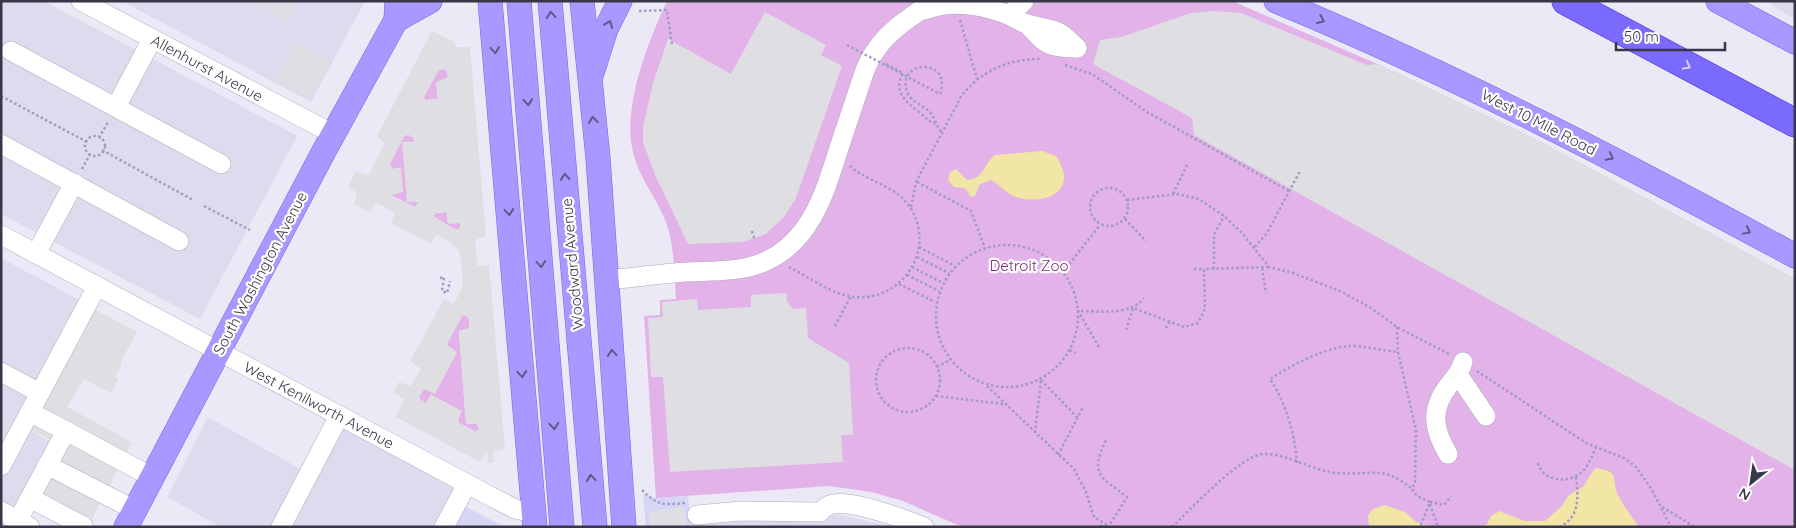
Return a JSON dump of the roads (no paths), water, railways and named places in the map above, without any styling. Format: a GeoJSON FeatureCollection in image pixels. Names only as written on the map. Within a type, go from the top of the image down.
{"type":"FeatureCollection","features":[{"type":"Feature","properties":{"kind":"highway"},"geometry":{"type":"LineString","coordinates":[[1566,1],[1795,123]]}},
{"type":"Feature","properties":{"kind":"main road","name":"South Washington Avenue"},"geometry":{"type":"LineString","coordinates":[[130,518],[398,7],[430,1]]}},
{"type":"Feature","properties":{"kind":"main road"},"geometry":{"type":"LineString","coordinates":[[490,1],[535,520]]}},
{"type":"Feature","properties":{"kind":"main road","name":"Woodward Avenue"},"geometry":{"type":"LineString","coordinates":[[519,1],[562,527]]}},
{"type":"Feature","properties":{"kind":"main road","name":"Woodward Avenue"},"geometry":{"type":"LineString","coordinates":[[550,1],[595,527]]}},
{"type":"Feature","properties":{"kind":"main road"},"geometry":{"type":"LineString","coordinates":[[582,1],[606,280],[624,527]]}},
{"type":"Feature","properties":{"kind":"main road","name":"West 10 Mile Road"},"geometry":{"type":"LineString","coordinates":[[1276,1],[1467,85],[1603,154],[1795,256]]}},
{"type":"Feature","properties":{"kind":"main road"},"geometry":{"type":"LineString","coordinates":[[1718,1],[1795,42]]}},
{"type":"Feature","properties":{"kind":"main road"},"geometry":{"type":"LineString","coordinates":[[590,81],[606,29],[629,6]]}},
{"type":"Feature","properties":{"kind":"street","name":"Allenhurst Avenue"},"geometry":{"type":"LineString","coordinates":[[81,1],[333,134]]}},
{"type":"Feature","properties":{"kind":"street"},"geometry":{"type":"LineString","coordinates":[[606,280],[674,272],[727,270],[748,266],[774,257],[792,244],[802,233],[821,201],[868,62],[886,36],[934,1]]}},
{"type":"Feature","properties":{"kind":"street"},"geometry":{"type":"LineString","coordinates":[[917,12],[942,5],[972,4],[1009,8],[1024,1]]}},
{"type":"Feature","properties":{"kind":"street"},"geometry":{"type":"LineString","coordinates":[[1009,8],[1026,24]]}},
{"type":"Feature","properties":{"kind":"street"},"geometry":{"type":"LineString","coordinates":[[114,111],[152,39]]}},
{"type":"Feature","properties":{"kind":"street"},"geometry":{"type":"LineString","coordinates":[[11,51],[114,111],[221,164]]}},
{"type":"Feature","properties":{"kind":"street"},"geometry":{"type":"LineString","coordinates":[[1,144],[77,177],[179,241]]}},
{"type":"Feature","properties":{"kind":"street"},"geometry":{"type":"LineString","coordinates":[[36,254],[77,177]]}},
{"type":"Feature","properties":{"kind":"street","name":"West Kenilworth Avenue"},"geometry":{"type":"LineString","coordinates":[[1,235],[535,520]]}},
{"type":"Feature","properties":{"kind":"street"},"geometry":{"type":"LineString","coordinates":[[1,466],[98,286]]}},
{"type":"Feature","properties":{"kind":"street"},"geometry":{"type":"LineString","coordinates":[[1448,454],[1436,431],[1435,409],[1449,384],[1461,369],[1486,416]]}},
{"type":"Feature","properties":{"kind":"street"},"geometry":{"type":"LineString","coordinates":[[1,372],[40,393]]}},
{"type":"Feature","properties":{"kind":"street"},"geometry":{"type":"LineString","coordinates":[[30,412],[152,477]]}},
{"type":"Feature","properties":{"kind":"street"},"geometry":{"type":"LineString","coordinates":[[286,525],[339,416]]}},
{"type":"Feature","properties":{"kind":"street"},"geometry":{"type":"LineString","coordinates":[[1,511],[24,523],[30,498],[66,431]]}},
{"type":"Feature","properties":{"kind":"street"},"geometry":{"type":"LineString","coordinates":[[47,465],[130,518]]}},
{"type":"Feature","properties":{"kind":"street"},"geometry":{"type":"LineString","coordinates":[[444,527],[467,484]]}},
{"type":"Feature","properties":{"kind":"street"},"geometry":{"type":"LineString","coordinates":[[30,498],[83,526]]}},
{"type":"Feature","properties":{"kind":"street"},"geometry":{"type":"LineString","coordinates":[[697,515],[741,511],[819,519],[832,504],[845,504],[901,518],[924,527]]}},
{"type":"Feature","properties":{"kind":"park label","name":"Detroit Zoo"},"geometry":{"type":"Point","coordinates":[1029,265]}}]}
